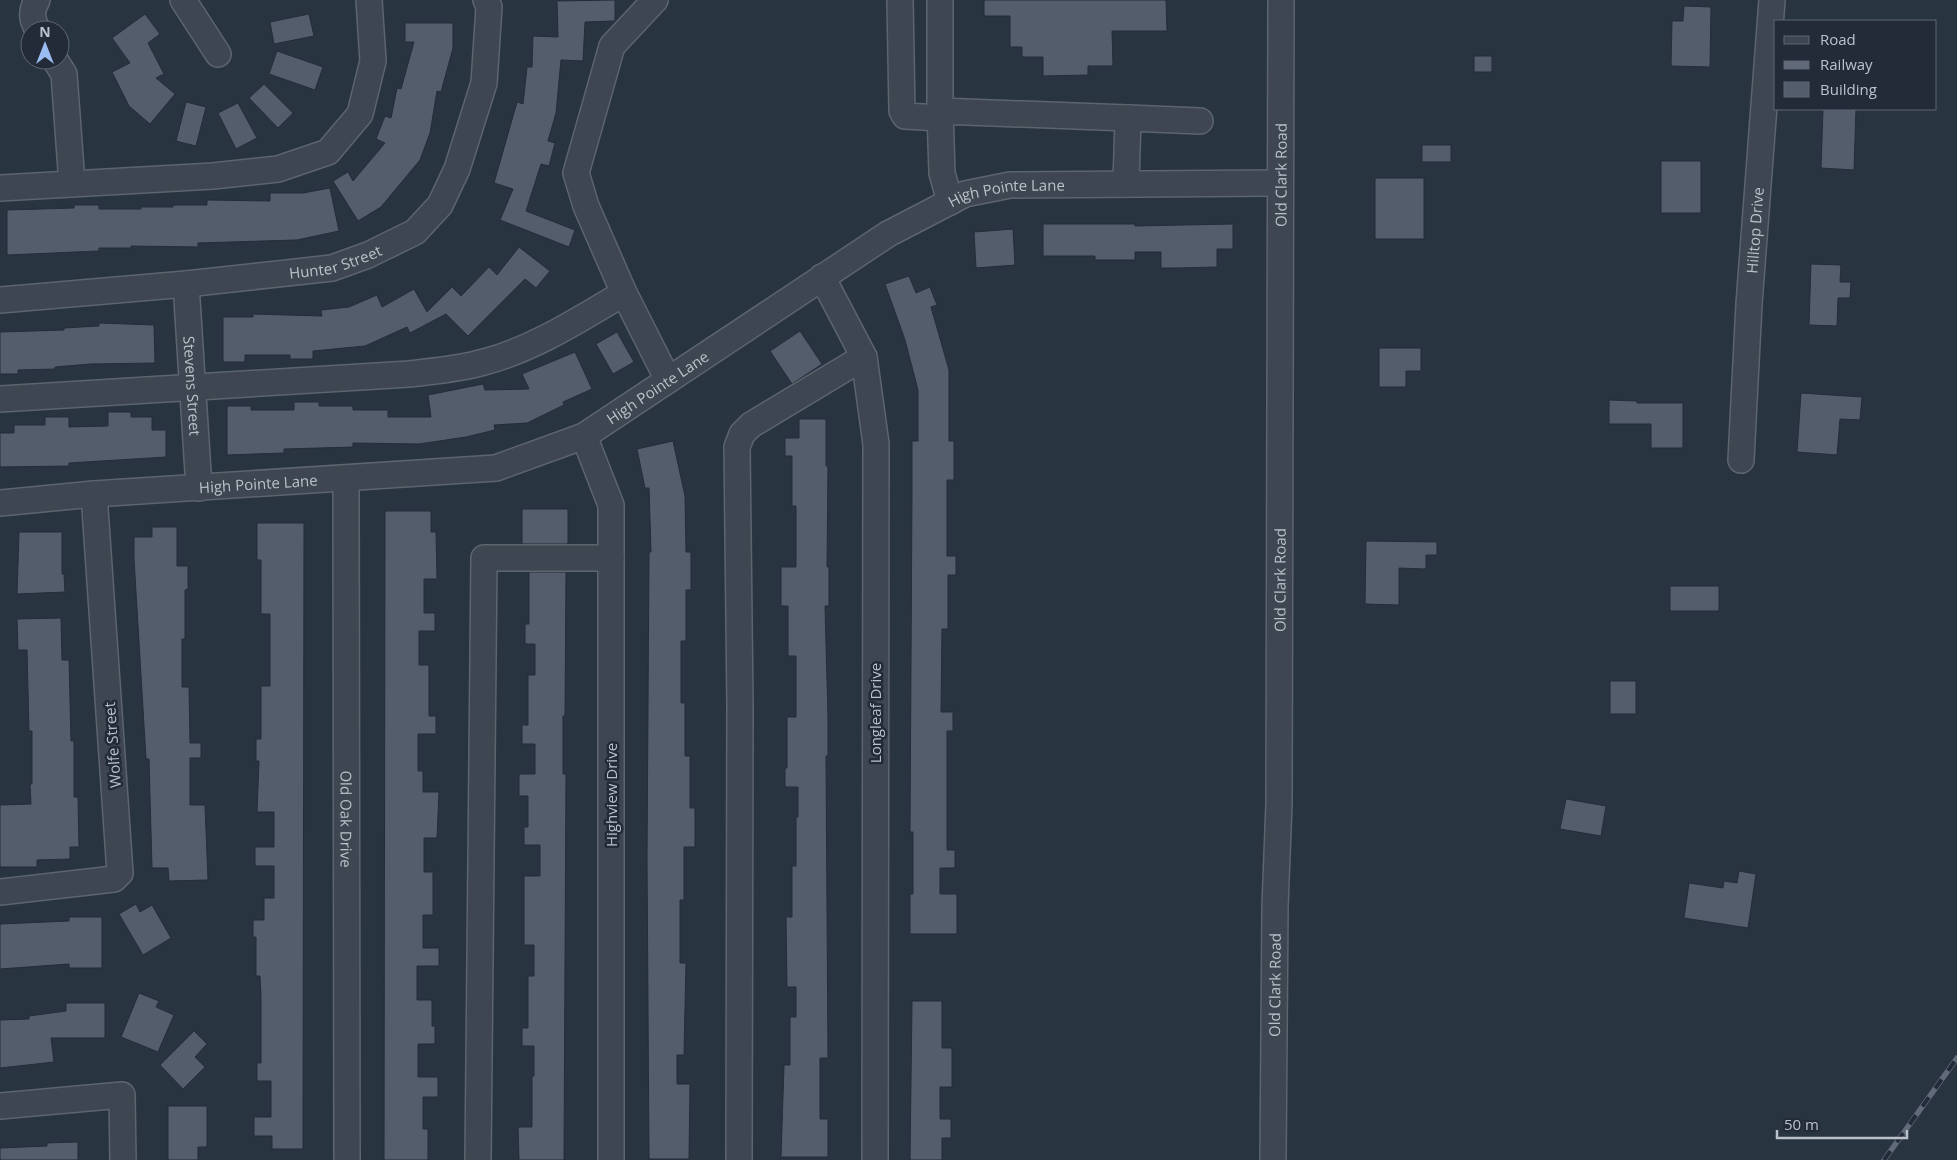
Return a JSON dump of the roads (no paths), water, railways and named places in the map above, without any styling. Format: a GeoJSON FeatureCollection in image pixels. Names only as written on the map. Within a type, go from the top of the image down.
{"type":"FeatureCollection","features":[{"type":"Feature","properties":{"kind":"street"},"geometry":{"type":"LineString","coordinates":[[33,20],[32,10],[37,0]]}},
{"type":"Feature","properties":{"kind":"street"},"geometry":{"type":"LineString","coordinates":[[183,0],[218,54]]}},
{"type":"Feature","properties":{"kind":"street"},"geometry":{"type":"LineString","coordinates":[[0,188],[213,176],[278,169],[328,152],[360,114],[373,61],[368,0]]}},
{"type":"Feature","properties":{"kind":"street","name":"Hunter Street"},"geometry":{"type":"LineString","coordinates":[[0,300],[186,284],[332,268],[368,255],[415,232],[440,205],[449,187],[457,169],[484,83],[488,8],[486,0]]}},
{"type":"Feature","properties":{"kind":"street"},"geometry":{"type":"LineString","coordinates":[[655,0],[612,46],[576,173],[586,206],[624,292],[668,380]]}},
{"type":"Feature","properties":{"kind":"street"},"geometry":{"type":"LineString","coordinates":[[900,0],[902,111],[905,116],[911,118],[940,115],[1200,121]]}},
{"type":"Feature","properties":{"kind":"street"},"geometry":{"type":"LineString","coordinates":[[940,0],[942,173],[950,202]]}},
{"type":"Feature","properties":{"kind":"street","name":"Old Clark Road"},"geometry":{"type":"LineString","coordinates":[[1273,1160],[1275,906],[1279,804],[1279,182],[1281,0]]}},
{"type":"Feature","properties":{"kind":"street","name":"Hilltop Drive"},"geometry":{"type":"LineString","coordinates":[[1741,460],[1749,304],[1772,0]]}},
{"type":"Feature","properties":{"kind":"street"},"geometry":{"type":"LineString","coordinates":[[61,70],[64,74],[72,184]]}},
{"type":"Feature","properties":{"kind":"street"},"geometry":{"type":"LineString","coordinates":[[1126,184],[1128,118]]}},
{"type":"Feature","properties":{"kind":"street","name":"High Pointe Lane"},"geometry":{"type":"LineString","coordinates":[[0,503],[94,494],[496,468],[584,436],[888,234],[965,194],[1010,185],[1279,182]]}},
{"type":"Feature","properties":{"kind":"street","name":"Longleaf Drive"},"geometry":{"type":"LineString","coordinates":[[822,277],[864,357],[876,444],[874,1160]]}},
{"type":"Feature","properties":{"kind":"street","name":"Stevens Street"},"geometry":{"type":"LineString","coordinates":[[186,284],[199,488]]}},
{"type":"Feature","properties":{"kind":"street"},"geometry":{"type":"LineString","coordinates":[[0,399],[409,374],[461,368],[486,362],[536,342],[624,292]]}},
{"type":"Feature","properties":{"kind":"street"},"geometry":{"type":"LineString","coordinates":[[739,1160],[740,706],[737,447],[742,434],[751,425],[864,357]]}},
{"type":"Feature","properties":{"kind":"street","name":"Highview Drive"},"geometry":{"type":"LineString","coordinates":[[584,436],[611,505],[611,1160]]}},
{"type":"Feature","properties":{"kind":"street","name":"Old Oak Drive"},"geometry":{"type":"LineString","coordinates":[[346,478],[347,1160]]}},
{"type":"Feature","properties":{"kind":"street","name":"Wolfe Street"},"geometry":{"type":"LineString","coordinates":[[0,892],[114,879],[120,873],[94,494]]}},
{"type":"Feature","properties":{"kind":"street"},"geometry":{"type":"LineString","coordinates":[[478,1160],[484,558],[611,558]]}},
{"type":"Feature","properties":{"kind":"street"},"geometry":{"type":"LineString","coordinates":[[0,1106],[122,1096],[123,1160]]}},
{"type":"Feature","properties":{"kind":"railway"},"geometry":{"type":"LineString","coordinates":[[1884,1160],[1957,1058]]}}]}
